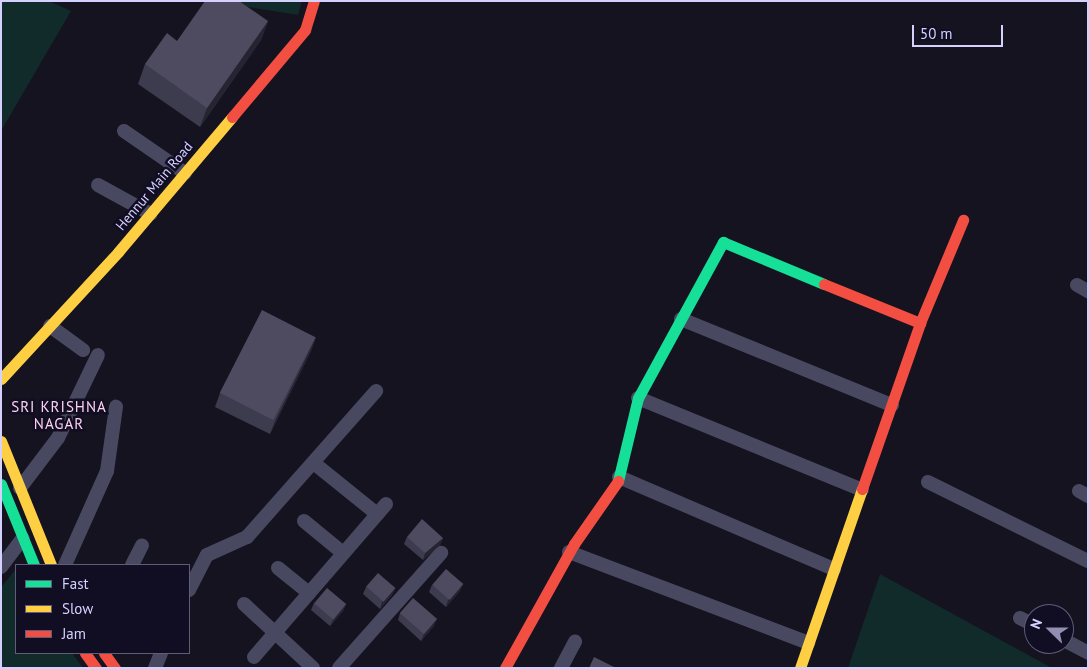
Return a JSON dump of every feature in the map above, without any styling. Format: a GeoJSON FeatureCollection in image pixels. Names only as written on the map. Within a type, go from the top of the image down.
{"type":"FeatureCollection","features":[{"type":"Feature","properties":{"kind":"street","name":"Hennur Main Road"},"geometry":{"type":"LineString","coordinates":[[1,380],[150,214],[305,30],[314,1]]}},
{"type":"Feature","properties":{"kind":"street"},"geometry":{"type":"LineString","coordinates":[[124,131],[185,173]]}},
{"type":"Feature","properties":{"kind":"street"},"geometry":{"type":"LineString","coordinates":[[98,185],[150,214]]}},
{"type":"Feature","properties":{"kind":"street"},"geometry":{"type":"LineString","coordinates":[[800,668],[920,323],[963,220]]}},
{"type":"Feature","properties":{"kind":"street"},"geometry":{"type":"LineString","coordinates":[[505,668],[569,552],[619,478],[638,398],[723,242],[920,323]]}},
{"type":"Feature","properties":{"kind":"street"},"geometry":{"type":"LineString","coordinates":[[681,319],[892,405]]}},
{"type":"Feature","properties":{"kind":"street"},"geometry":{"type":"LineString","coordinates":[[50,326],[83,350]]}},
{"type":"Feature","properties":{"kind":"street"},"geometry":{"type":"LineString","coordinates":[[20,488],[58,438],[98,355]]}},
{"type":"Feature","properties":{"kind":"street"},"geometry":{"type":"LineString","coordinates":[[190,588],[207,555],[247,537],[315,464],[376,391]]}},
{"type":"Feature","properties":{"kind":"street"},"geometry":{"type":"LineString","coordinates":[[638,398],[862,490]]}},
{"type":"Feature","properties":{"kind":"street"},"geometry":{"type":"LineString","coordinates":[[65,564],[107,471],[116,407]]}},
{"type":"Feature","properties":{"kind":"street"},"geometry":{"type":"LineString","coordinates":[[1,441],[51,564]]}},
{"type":"Feature","properties":{"kind":"street"},"geometry":{"type":"LineString","coordinates":[[254,657],[381,509],[315,464]]}},
{"type":"Feature","properties":{"kind":"street"},"geometry":{"type":"LineString","coordinates":[[619,478],[834,569]]}},
{"type":"Feature","properties":{"kind":"street"},"geometry":{"type":"LineString","coordinates":[[928,482],[1088,561]]}},
{"type":"Feature","properties":{"kind":"street"},"geometry":{"type":"LineString","coordinates":[[1,484],[34,564]]}},
{"type":"Feature","properties":{"kind":"street"},"geometry":{"type":"LineString","coordinates":[[304,521],[343,553]]}},
{"type":"Feature","properties":{"kind":"street"},"geometry":{"type":"LineString","coordinates":[[1,567],[23,538]]}},
{"type":"Feature","properties":{"kind":"street"},"geometry":{"type":"LineString","coordinates":[[132,564],[142,545]]}},
{"type":"Feature","properties":{"kind":"street"},"geometry":{"type":"LineString","coordinates":[[569,552],[808,643]]}},
{"type":"Feature","properties":{"kind":"street"},"geometry":{"type":"LineString","coordinates":[[340,668],[441,553]]}},
{"type":"Feature","properties":{"kind":"street"},"geometry":{"type":"LineString","coordinates":[[278,568],[309,593]]}},
{"type":"Feature","properties":{"kind":"street"},"geometry":{"type":"LineString","coordinates":[[244,604],[314,668]]}},
{"type":"Feature","properties":{"kind":"street"},"geometry":{"type":"LineString","coordinates":[[1020,618],[1024,620]]}},
{"type":"Feature","properties":{"kind":"street"},"geometry":{"type":"LineString","coordinates":[[561,668],[575,642]]}},
{"type":"Feature","properties":{"kind":"street"},"geometry":{"type":"LineString","coordinates":[[1074,645],[1088,653]]}},
{"type":"Feature","properties":{"kind":"street"},"geometry":{"type":"LineString","coordinates":[[86,654],[96,668]]}},
{"type":"Feature","properties":{"kind":"street"},"geometry":{"type":"LineString","coordinates":[[105,654],[115,668]]}},
{"type":"Feature","properties":{"kind":"street"},"geometry":{"type":"LineString","coordinates":[[155,668],[161,654]]}},
{"type":"Feature","properties":{"kind":"green space"},"geometry":{"type":"Polygon","coordinates":[[[1,1],[49,1],[71,11],[1,131],[1,1]]]}},
{"type":"Feature","properties":{"kind":"green space"},"geometry":{"type":"Polygon","coordinates":[[[211,1],[302,1],[298,15],[211,1]]]}},
{"type":"Feature","properties":{"kind":"green space"},"geometry":{"type":"Polygon","coordinates":[[[15,570],[15,654],[73,654],[83,668],[1,668],[1,587],[15,570]]]}},
{"type":"Feature","properties":{"kind":"green space"},"geometry":{"type":"Polygon","coordinates":[[[880,574],[1052,668],[848,668],[880,574]]]}},
{"type":"Feature","properties":{"kind":"building"},"geometry":{"type":"Polygon","coordinates":[[[205,1],[239,1],[268,21],[207,108],[145,64],[167,33],[177,41],[205,1]]]}},
{"type":"Feature","properties":{"kind":"building"},"geometry":{"type":"Polygon","coordinates":[[[262,310],[315,337],[273,420],[220,393],[262,310]]]}},
{"type":"Feature","properties":{"kind":"building"},"geometry":{"type":"Polygon","coordinates":[[[422,519],[443,538],[425,553],[407,537],[422,519]]]}},
{"type":"Feature","properties":{"kind":"building"},"geometry":{"type":"Polygon","coordinates":[[[446,569],[463,584],[450,600],[432,585],[446,569]]]}},
{"type":"Feature","properties":{"kind":"building"},"geometry":{"type":"Polygon","coordinates":[[[378,573],[395,588],[384,602],[366,587],[378,573]]]}},
{"type":"Feature","properties":{"kind":"building"},"geometry":{"type":"Polygon","coordinates":[[[327,588],[346,604],[333,619],[314,603],[327,588]]]}},
{"type":"Feature","properties":{"kind":"building"},"geometry":{"type":"Polygon","coordinates":[[[413,598],[437,619],[424,634],[400,613],[413,598]]]}},
{"type":"Feature","properties":{"kind":"building"},"geometry":{"type":"Polygon","coordinates":[[[594,657],[614,667],[614,668],[589,668],[594,657]]]}},
{"type":"Feature","properties":{"kind":"traffic: fast"},"geometry":{"type":"LineString","coordinates":[[618,481],[638,398],[723,242],[824,284]]}},
{"type":"Feature","properties":{"kind":"traffic: fast"},"geometry":{"type":"LineString","coordinates":[[1,484],[34,564]]}},
{"type":"Feature","properties":{"kind":"traffic: slow"},"geometry":{"type":"LineString","coordinates":[[1,379],[118,252],[232,117]]}},
{"type":"Feature","properties":{"kind":"traffic: slow"},"geometry":{"type":"LineString","coordinates":[[1,441],[51,564]]}},
{"type":"Feature","properties":{"kind":"traffic: slow"},"geometry":{"type":"LineString","coordinates":[[800,668],[862,489]]}},
{"type":"Feature","properties":{"kind":"traffic: jam"},"geometry":{"type":"LineString","coordinates":[[232,117],[305,30],[314,1]]}},
{"type":"Feature","properties":{"kind":"traffic: jam"},"geometry":{"type":"LineString","coordinates":[[862,489],[920,323],[963,220]]}},
{"type":"Feature","properties":{"kind":"traffic: jam"},"geometry":{"type":"LineString","coordinates":[[824,284],[920,323]]}},
{"type":"Feature","properties":{"kind":"traffic: jam"},"geometry":{"type":"LineString","coordinates":[[505,668],[574,544],[618,481]]}},
{"type":"Feature","properties":{"kind":"traffic: jam"},"geometry":{"type":"LineString","coordinates":[[86,654],[96,668]]}},
{"type":"Feature","properties":{"kind":"traffic: jam"},"geometry":{"type":"LineString","coordinates":[[105,654],[115,668]]}},
{"type":"Feature","properties":{"kind":"district","name":"SRI KRISHNA NAGAR"},"geometry":{"type":"Point","coordinates":[59,414]}}]}
